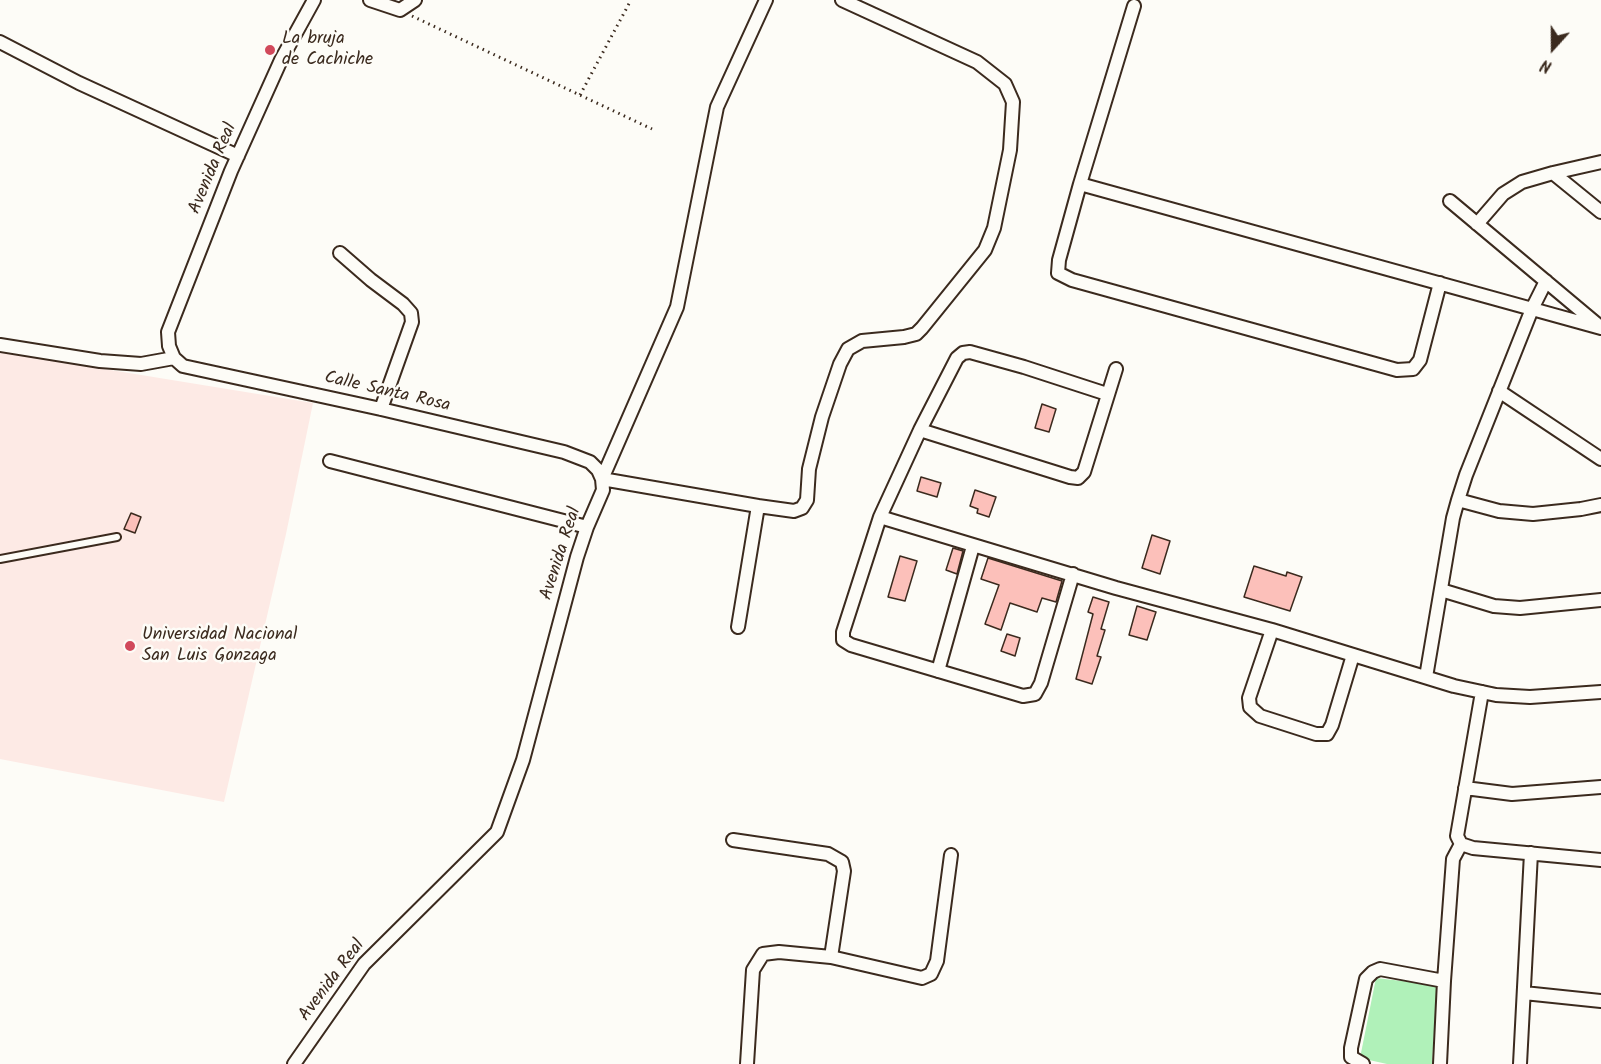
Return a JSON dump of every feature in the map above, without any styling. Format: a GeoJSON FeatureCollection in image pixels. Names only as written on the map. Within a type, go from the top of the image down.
{"type":"FeatureCollection","features":[{"type":"Feature","properties":{"kind":"street","name":"Avenida Real"},"geometry":{"type":"LineString","coordinates":[[174,358],[169,346],[168,332],[238,156],[281,60],[314,0]]}},
{"type":"Feature","properties":{"kind":"street"},"geometry":{"type":"LineString","coordinates":[[370,0],[400,10],[415,0]]}},
{"type":"Feature","properties":{"kind":"street","name":"Avenida Real"},"geometry":{"type":"LineString","coordinates":[[294,1064],[364,964],[497,832],[523,759],[577,557],[603,489],[602,479],[677,307],[717,107],[766,0]]}},
{"type":"Feature","properties":{"kind":"street"},"geometry":{"type":"LineString","coordinates":[[602,479],[758,506],[794,511],[802,508],[807,500],[809,469],[822,417],[840,364],[848,349],[862,341],[916,334],[985,250],[994,228],[1010,150],[1013,102],[1005,84],[977,62],[842,0]]}},
{"type":"Feature","properties":{"kind":"street"},"geometry":{"type":"LineString","coordinates":[[1134,6],[1080,184],[1059,260],[1058,273],[1072,280],[1397,370],[1413,369],[1420,360],[1440,283]]}},
{"type":"Feature","properties":{"kind":"street"},"geometry":{"type":"LineString","coordinates":[[0,42],[79,82],[238,156]]}},
{"type":"Feature","properties":{"kind":"street"},"geometry":{"type":"LineString","coordinates":[[1477,224],[1503,194],[1522,182],[1601,162]]}},
{"type":"Feature","properties":{"kind":"street"},"geometry":{"type":"LineString","coordinates":[[1553,173],[1601,212]]}},
{"type":"Feature","properties":{"kind":"street"},"geometry":{"type":"LineString","coordinates":[[1080,184],[1601,328]]}},
{"type":"Feature","properties":{"kind":"street"},"geometry":{"type":"LineString","coordinates":[[1450,201],[1601,328]]}},
{"type":"Feature","properties":{"kind":"street"},"geometry":{"type":"LineString","coordinates":[[340,253],[404,304],[411,313],[412,322],[381,409]]}},
{"type":"Feature","properties":{"kind":"street"},"geometry":{"type":"LineString","coordinates":[[1426,677],[1458,500],[1499,391],[1532,309],[1546,281]]}},
{"type":"Feature","properties":{"kind":"street"},"geometry":{"type":"LineString","coordinates":[[0,345],[100,361],[141,364],[174,358]]}},
{"type":"Feature","properties":{"kind":"street"},"geometry":{"type":"LineString","coordinates":[[1073,574],[1041,683],[1035,694],[1023,696],[851,645],[843,640],[843,632],[880,517],[920,430],[957,358],[963,353],[970,352],[1107,394]]}},
{"type":"Feature","properties":{"kind":"street","name":"Calle Santa Rosa"},"geometry":{"type":"LineString","coordinates":[[174,358],[183,366],[564,452],[590,462],[598,470],[602,479]]}},
{"type":"Feature","properties":{"kind":"street"},"geometry":{"type":"LineString","coordinates":[[920,430],[1078,478],[1084,472],[1116,369]]}},
{"type":"Feature","properties":{"kind":"street"},"geometry":{"type":"LineString","coordinates":[[1499,391],[1601,459]]}},
{"type":"Feature","properties":{"kind":"street"},"geometry":{"type":"LineString","coordinates":[[330,460],[587,526]]}},
{"type":"Feature","properties":{"kind":"street"},"geometry":{"type":"LineString","coordinates":[[1458,500],[1499,511],[1533,514],[1601,505]]}},
{"type":"Feature","properties":{"kind":"street"},"geometry":{"type":"LineString","coordinates":[[738,627],[758,506]]}},
{"type":"Feature","properties":{"kind":"street"},"geometry":{"type":"LineString","coordinates":[[880,517],[1482,692],[1530,697],[1601,692]]}},
{"type":"Feature","properties":{"kind":"street"},"geometry":{"type":"LineString","coordinates":[[938,671],[974,546]]}},
{"type":"Feature","properties":{"kind":"street"},"geometry":{"type":"LineString","coordinates":[[1441,590],[1494,606],[1520,608],[1601,600]]}},
{"type":"Feature","properties":{"kind":"street"},"geometry":{"type":"LineString","coordinates":[[1272,630],[1249,698],[1250,707],[1260,716],[1316,734],[1326,734],[1332,725],[1353,655]]}},
{"type":"Feature","properties":{"kind":"street"},"geometry":{"type":"LineString","coordinates":[[1482,692],[1457,836],[1461,844],[1473,848],[1601,860]]}},
{"type":"Feature","properties":{"kind":"street"},"geometry":{"type":"LineString","coordinates":[[1465,788],[1512,794],[1601,787]]}},
{"type":"Feature","properties":{"kind":"street"},"geometry":{"type":"LineString","coordinates":[[733,840],[828,854],[842,862],[844,871],[831,957]]}},
{"type":"Feature","properties":{"kind":"street"},"geometry":{"type":"LineString","coordinates":[[1440,1064],[1453,859],[1461,844]]}},
{"type":"Feature","properties":{"kind":"street"},"geometry":{"type":"LineString","coordinates":[[1520,1064],[1531,853]]}},
{"type":"Feature","properties":{"kind":"street"},"geometry":{"type":"LineString","coordinates":[[747,1064],[753,970],[763,954],[779,952],[831,957],[922,978],[930,974],[937,961],[951,855]]}},
{"type":"Feature","properties":{"kind":"street"},"geometry":{"type":"LineString","coordinates":[[1364,1064],[1351,1057],[1351,1048],[1366,980],[1373,972],[1380,969],[1444,981]]}},
{"type":"Feature","properties":{"kind":"street"},"geometry":{"type":"LineString","coordinates":[[1524,993],[1601,1000]]}},
{"type":"Feature","properties":{"kind":"lane"},"geometry":{"type":"LineString","coordinates":[[0,559],[117,537]]}},
{"type":"Feature","properties":{"kind":"path"},"geometry":{"type":"LineString","coordinates":[[580,95],[631,0]]}},
{"type":"Feature","properties":{"kind":"path"},"geometry":{"type":"LineString","coordinates":[[400,10],[652,129]]}},
{"type":"Feature","properties":{"kind":"shaded area","name":"Universidad Nacional San Luis Gonzaga"},"geometry":{"type":"Polygon","coordinates":[[[0,352],[313,403],[286,534],[224,802],[0,759],[0,352]]]}},
{"type":"Feature","properties":{"kind":"green space"},"geometry":{"type":"Polygon","coordinates":[[[1376,978],[1437,985],[1432,1064],[1387,1064],[1360,1058],[1376,978]]]}},
{"type":"Feature","properties":{"kind":"building"},"geometry":{"type":"Polygon","coordinates":[[[1042,404],[1056,409],[1049,432],[1035,428],[1042,404]]]}},
{"type":"Feature","properties":{"kind":"building"},"geometry":{"type":"Polygon","coordinates":[[[921,477],[941,483],[937,497],[917,491],[921,477]]]}},
{"type":"Feature","properties":{"kind":"building"},"geometry":{"type":"Polygon","coordinates":[[[975,490],[996,497],[989,517],[977,513],[978,509],[970,506],[975,490]]]}},
{"type":"Feature","properties":{"kind":"building"},"geometry":{"type":"Polygon","coordinates":[[[131,513],[141,517],[135,533],[124,529],[131,513]]]}},
{"type":"Feature","properties":{"kind":"building"},"geometry":{"type":"Polygon","coordinates":[[[1152,535],[1170,541],[1160,574],[1142,568],[1152,535]]]}},
{"type":"Feature","properties":{"kind":"building"},"geometry":{"type":"Polygon","coordinates":[[[953,548],[963,551],[957,574],[946,570],[953,548]]]}},
{"type":"Feature","properties":{"kind":"building"},"geometry":{"type":"Polygon","coordinates":[[[900,556],[917,561],[905,601],[888,597],[900,556]]]}},
{"type":"Feature","properties":{"kind":"building"},"geometry":{"type":"Polygon","coordinates":[[[988,558],[1062,581],[1056,602],[1042,598],[1037,612],[1010,603],[1001,630],[985,624],[999,585],[981,579],[988,558]]]}},
{"type":"Feature","properties":{"kind":"building"},"geometry":{"type":"Polygon","coordinates":[[[1254,566],[1286,576],[1287,572],[1302,577],[1290,611],[1244,597],[1254,566]]]}},
{"type":"Feature","properties":{"kind":"building"},"geometry":{"type":"Polygon","coordinates":[[[1093,597],[1109,602],[1101,629],[1105,630],[1097,656],[1101,657],[1092,684],[1076,679],[1093,614],[1088,612],[1093,597]]]}},
{"type":"Feature","properties":{"kind":"building"},"geometry":{"type":"Polygon","coordinates":[[[1137,606],[1156,612],[1147,640],[1129,635],[1137,606]]]}},
{"type":"Feature","properties":{"kind":"building"},"geometry":{"type":"Polygon","coordinates":[[[1007,634],[1020,638],[1015,656],[1001,651],[1007,634]]]}},
{"type":"Feature","properties":{"kind":"place","name":"La bruja de Cachiche"},"geometry":{"type":"Point","coordinates":[270,50]}},
{"type":"Feature","properties":{"kind":"place","name":"Universidad Nacional San Luis Gonzaga"},"geometry":{"type":"Point","coordinates":[130,646]}}]}
